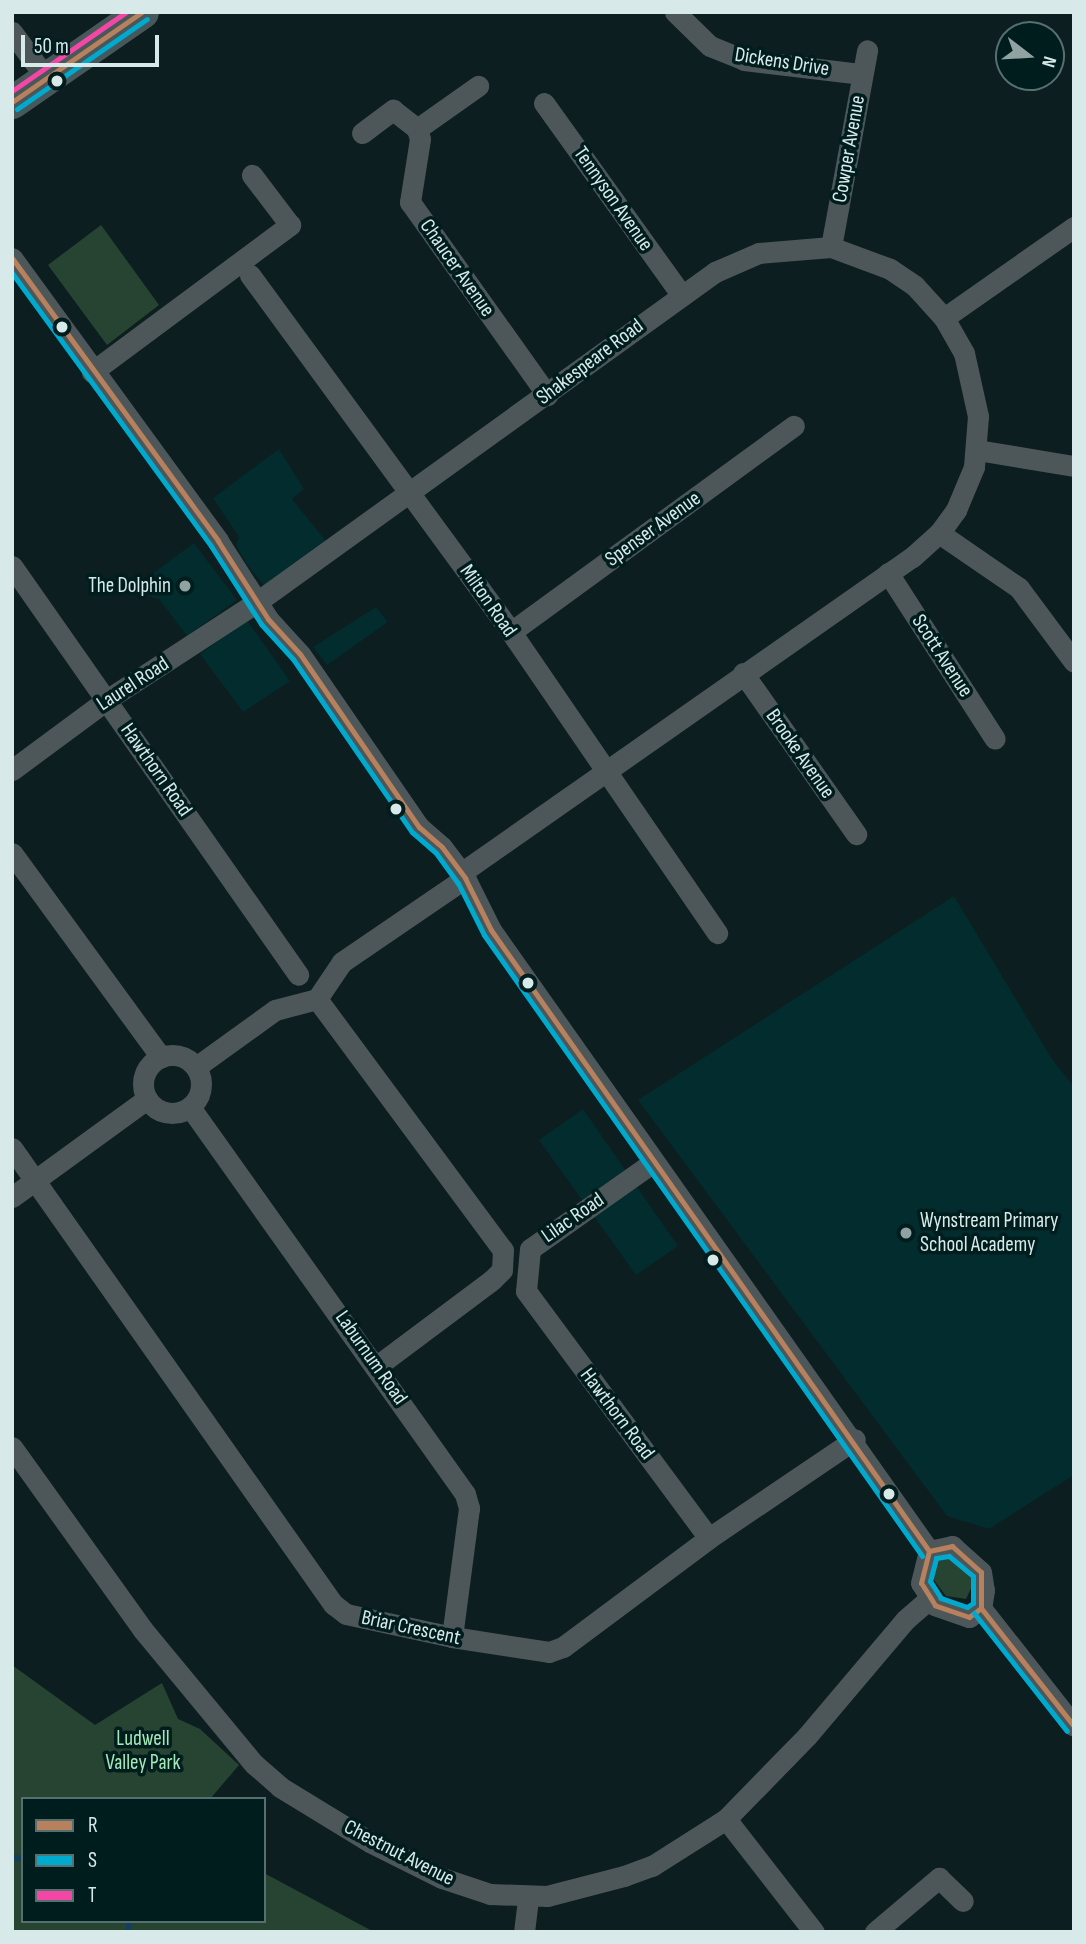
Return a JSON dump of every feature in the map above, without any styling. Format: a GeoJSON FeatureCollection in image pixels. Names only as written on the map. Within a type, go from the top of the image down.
{"type":"FeatureCollection","features":[{"type":"Feature","properties":{"kind":"main road"},"geometry":{"type":"LineString","coordinates":[[12,102],[142,12]]}},
{"type":"Feature","properties":{"kind":"street","name":"Dickens Drive"},"geometry":{"type":"LineString","coordinates":[[675,12],[710,46],[744,60],[862,74]]}},
{"type":"Feature","properties":{"kind":"street"},"geometry":{"type":"LineString","coordinates":[[12,32],[46,78]]}},
{"type":"Feature","properties":{"kind":"street","name":"Cowper Avenue"},"geometry":{"type":"LineString","coordinates":[[831,247],[867,50]]}},
{"type":"Feature","properties":{"kind":"street"},"geometry":{"type":"LineString","coordinates":[[362,133],[393,110],[417,129],[478,86]]}},
{"type":"Feature","properties":{"kind":"street","name":"Tennyson Avenue"},"geometry":{"type":"LineString","coordinates":[[544,103],[682,296]]}},
{"type":"Feature","properties":{"kind":"street","name":"Chaucer Avenue"},"geometry":{"type":"LineString","coordinates":[[417,129],[420,139],[411,202],[547,395]]}},
{"type":"Feature","properties":{"kind":"street"},"geometry":{"type":"LineString","coordinates":[[92,372],[297,220],[252,175]]}},
{"type":"Feature","properties":{"kind":"street"},"geometry":{"type":"LineString","coordinates":[[944,318],[1074,227]]}},
{"type":"Feature","properties":{"kind":"street","name":"Shakespeare Road"},"geometry":{"type":"LineString","coordinates":[[257,602],[715,272],[759,253],[831,247],[901,276],[944,318],[970,372],[978,416],[977,450],[967,488],[939,533],[888,573],[604,772],[342,962],[317,999]]}},
{"type":"Feature","properties":{"kind":"street"},"geometry":{"type":"LineString","coordinates":[[12,258],[92,372],[218,541],[257,602],[300,654],[419,827],[463,875],[491,930],[652,1163],[855,1440],[929,1550]]}},
{"type":"Feature","properties":{"kind":"street","name":"Milton Road"},"geometry":{"type":"LineString","coordinates":[[250,275],[511,632],[604,772],[717,933]]}},
{"type":"Feature","properties":{"kind":"street","name":"Spenser Avenue"},"geometry":{"type":"LineString","coordinates":[[511,632],[794,426]]}},
{"type":"Feature","properties":{"kind":"street"},"geometry":{"type":"LineString","coordinates":[[977,450],[1074,466]]}},
{"type":"Feature","properties":{"kind":"street"},"geometry":{"type":"LineString","coordinates":[[939,533],[1019,588],[1074,662]]}},
{"type":"Feature","properties":{"kind":"street","name":"Hawthorn Road"},"geometry":{"type":"LineString","coordinates":[[12,566],[108,699],[298,975]]}},
{"type":"Feature","properties":{"kind":"street","name":"Scott Avenue"},"geometry":{"type":"LineString","coordinates":[[888,573],[995,739]]}},
{"type":"Feature","properties":{"kind":"street","name":"Laurel Road"},"geometry":{"type":"LineString","coordinates":[[12,770],[108,699],[257,602]]}},
{"type":"Feature","properties":{"kind":"street","name":"Brooke Avenue"},"geometry":{"type":"LineString","coordinates":[[743,673],[856,834]]}},
{"type":"Feature","properties":{"kind":"street"},"geometry":{"type":"LineString","coordinates":[[12,853],[161,1057]]}},
{"type":"Feature","properties":{"kind":"street"},"geometry":{"type":"LineString","coordinates":[[195,1067],[275,1010],[317,999],[503,1250],[502,1270],[492,1280],[377,1366]]}},
{"type":"Feature","properties":{"kind":"street"},"geometry":{"type":"LineString","coordinates":[[180,1056],[195,1067],[201,1083],[190,1107],[172,1113],[147,1099],[146,1070],[161,1057],[180,1056]]}},
{"type":"Feature","properties":{"kind":"street"},"geometry":{"type":"LineString","coordinates":[[12,1197],[147,1099]]}},
{"type":"Feature","properties":{"kind":"street","name":"Laburnum Road"},"geometry":{"type":"LineString","coordinates":[[190,1107],[377,1366],[467,1501],[452,1637]]}},
{"type":"Feature","properties":{"kind":"street","name":"Briar Crescent"},"geometry":{"type":"LineString","coordinates":[[12,1149],[333,1604],[354,1616],[452,1637],[549,1652],[563,1647],[709,1538],[855,1440]]}},
{"type":"Feature","properties":{"kind":"street","name":"Lilac Road"},"geometry":{"type":"LineString","coordinates":[[526,1291],[530,1250],[652,1163]]}},
{"type":"Feature","properties":{"kind":"street","name":"Hawthorn Road"},"geometry":{"type":"LineString","coordinates":[[526,1291],[709,1538]]}},
{"type":"Feature","properties":{"kind":"street","name":"Chestnut Avenue"},"geometry":{"type":"LineString","coordinates":[[12,1447],[143,1630],[230,1740],[280,1787],[442,1878],[491,1894],[528,1898],[636,1872],[726,1819],[807,1736],[905,1620],[929,1599]]}},
{"type":"Feature","properties":{"kind":"street"},"geometry":{"type":"LineString","coordinates":[[952,1546],[975,1564],[985,1590],[981,1608],[968,1617],[958,1616],[929,1599],[920,1575],[929,1550],[952,1546]]}},
{"type":"Feature","properties":{"kind":"street"},"geometry":{"type":"LineString","coordinates":[[981,1608],[1074,1726]]}},
{"type":"Feature","properties":{"kind":"street"},"geometry":{"type":"LineString","coordinates":[[726,1819],[814,1932]]}},
{"type":"Feature","properties":{"kind":"street"},"geometry":{"type":"LineString","coordinates":[[875,1932],[939,1878],[963,1901]]}},
{"type":"Feature","properties":{"kind":"street"},"geometry":{"type":"LineString","coordinates":[[524,1932],[528,1898]]}},
{"type":"Feature","properties":{"kind":"shaded area"},"geometry":{"type":"Polygon","coordinates":[[[279,449],[304,489],[292,499],[326,541],[264,585],[247,565],[236,545],[239,537],[213,498],[279,449]]]}},
{"type":"Feature","properties":{"kind":"shaded area"},"geometry":{"type":"Polygon","coordinates":[[[194,543],[237,600],[187,636],[159,599],[129,591],[194,543]]]}},
{"type":"Feature","properties":{"kind":"shaded area"},"geometry":{"type":"Polygon","coordinates":[[[376,607],[388,622],[327,665],[313,647],[376,607]]]}},
{"type":"Feature","properties":{"kind":"shaded area"},"geometry":{"type":"Polygon","coordinates":[[[247,620],[290,681],[243,712],[200,654],[247,620]]]}},
{"type":"Feature","properties":{"kind":"shaded area","name":"Wynstream Primary School Academy"},"geometry":{"type":"Polygon","coordinates":[[[954,896],[1052,1059],[1074,1087],[1074,1475],[989,1529],[947,1516],[638,1100],[954,896]]]}},
{"type":"Feature","properties":{"kind":"shaded area"},"geometry":{"type":"Polygon","coordinates":[[[583,1109],[678,1246],[636,1275],[539,1140],[583,1109]]]}},
{"type":"Feature","properties":{"kind":"green space"},"geometry":{"type":"Polygon","coordinates":[[[101,225],[159,305],[107,345],[48,265],[101,225]]]}},
{"type":"Feature","properties":{"kind":"green space"},"geometry":{"type":"Polygon","coordinates":[[[945,1554],[970,1571],[974,1582],[966,1599],[946,1596],[931,1576],[936,1559],[945,1554]]]}},
{"type":"Feature","properties":{"kind":"green space","name":"Ludwell Valley Park"},"geometry":{"type":"Polygon","coordinates":[[[12,1665],[95,1725],[162,1683],[178,1719],[200,1729],[239,1765],[212,1797],[21,1797],[21,1923],[266,1923],[266,1874],[374,1932],[12,1932],[12,1665]]]}},
{"type":"Feature","properties":{"kind":"waterway"},"geometry":{"type":"LineString","coordinates":[[12,1857],[21,1858]]}},
{"type":"Feature","properties":{"kind":"waterway"},"geometry":{"type":"LineString","coordinates":[[128,1923],[128,1932]]}},
{"type":"Feature","properties":{"kind":"transit line","name":"T"},"geometry":{"type":"LineString","coordinates":[[12,91],[126,12]]}},
{"type":"Feature","properties":{"kind":"transit line","name":"R"},"geometry":{"type":"LineString","coordinates":[[12,102],[142,12]]}},
{"type":"Feature","properties":{"kind":"transit line","name":"S"},"geometry":{"type":"LineString","coordinates":[[17,109],[147,19]]}},
{"type":"Feature","properties":{"kind":"transit line","name":"R"},"geometry":{"type":"LineString","coordinates":[[12,258],[218,541],[268,619],[300,654],[419,827],[442,847],[465,878],[491,930],[929,1551]]}},
{"type":"Feature","properties":{"kind":"transit line","name":"S"},"geometry":{"type":"LineString","coordinates":[[12,273],[211,546],[261,624],[293,659],[412,832],[436,853],[458,883],[484,935],[922,1556]]}},
{"type":"Feature","properties":{"kind":"transit line","name":"R"},"geometry":{"type":"LineString","coordinates":[[952,1546],[981,1572],[981,1608],[969,1617],[935,1605],[921,1583],[929,1551],[952,1546]]}},
{"type":"Feature","properties":{"kind":"transit line","name":"S"},"geometry":{"type":"LineString","coordinates":[[949,1556],[973,1576],[973,1603],[967,1607],[941,1598],[930,1581],[936,1558],[949,1556]]}},
{"type":"Feature","properties":{"kind":"transit line","name":"R"},"geometry":{"type":"LineString","coordinates":[[981,1608],[1074,1726]]}},
{"type":"Feature","properties":{"kind":"transit line","name":"S"},"geometry":{"type":"LineString","coordinates":[[974,1613],[1067,1731]]}},
{"type":"Feature","properties":{"kind":"place","name":"The Dolphin"},"geometry":{"type":"Point","coordinates":[185,586]}},
{"type":"Feature","properties":{"kind":"place","name":"Wynstream Primary School Academy"},"geometry":{"type":"Point","coordinates":[906,1233]}}]}
